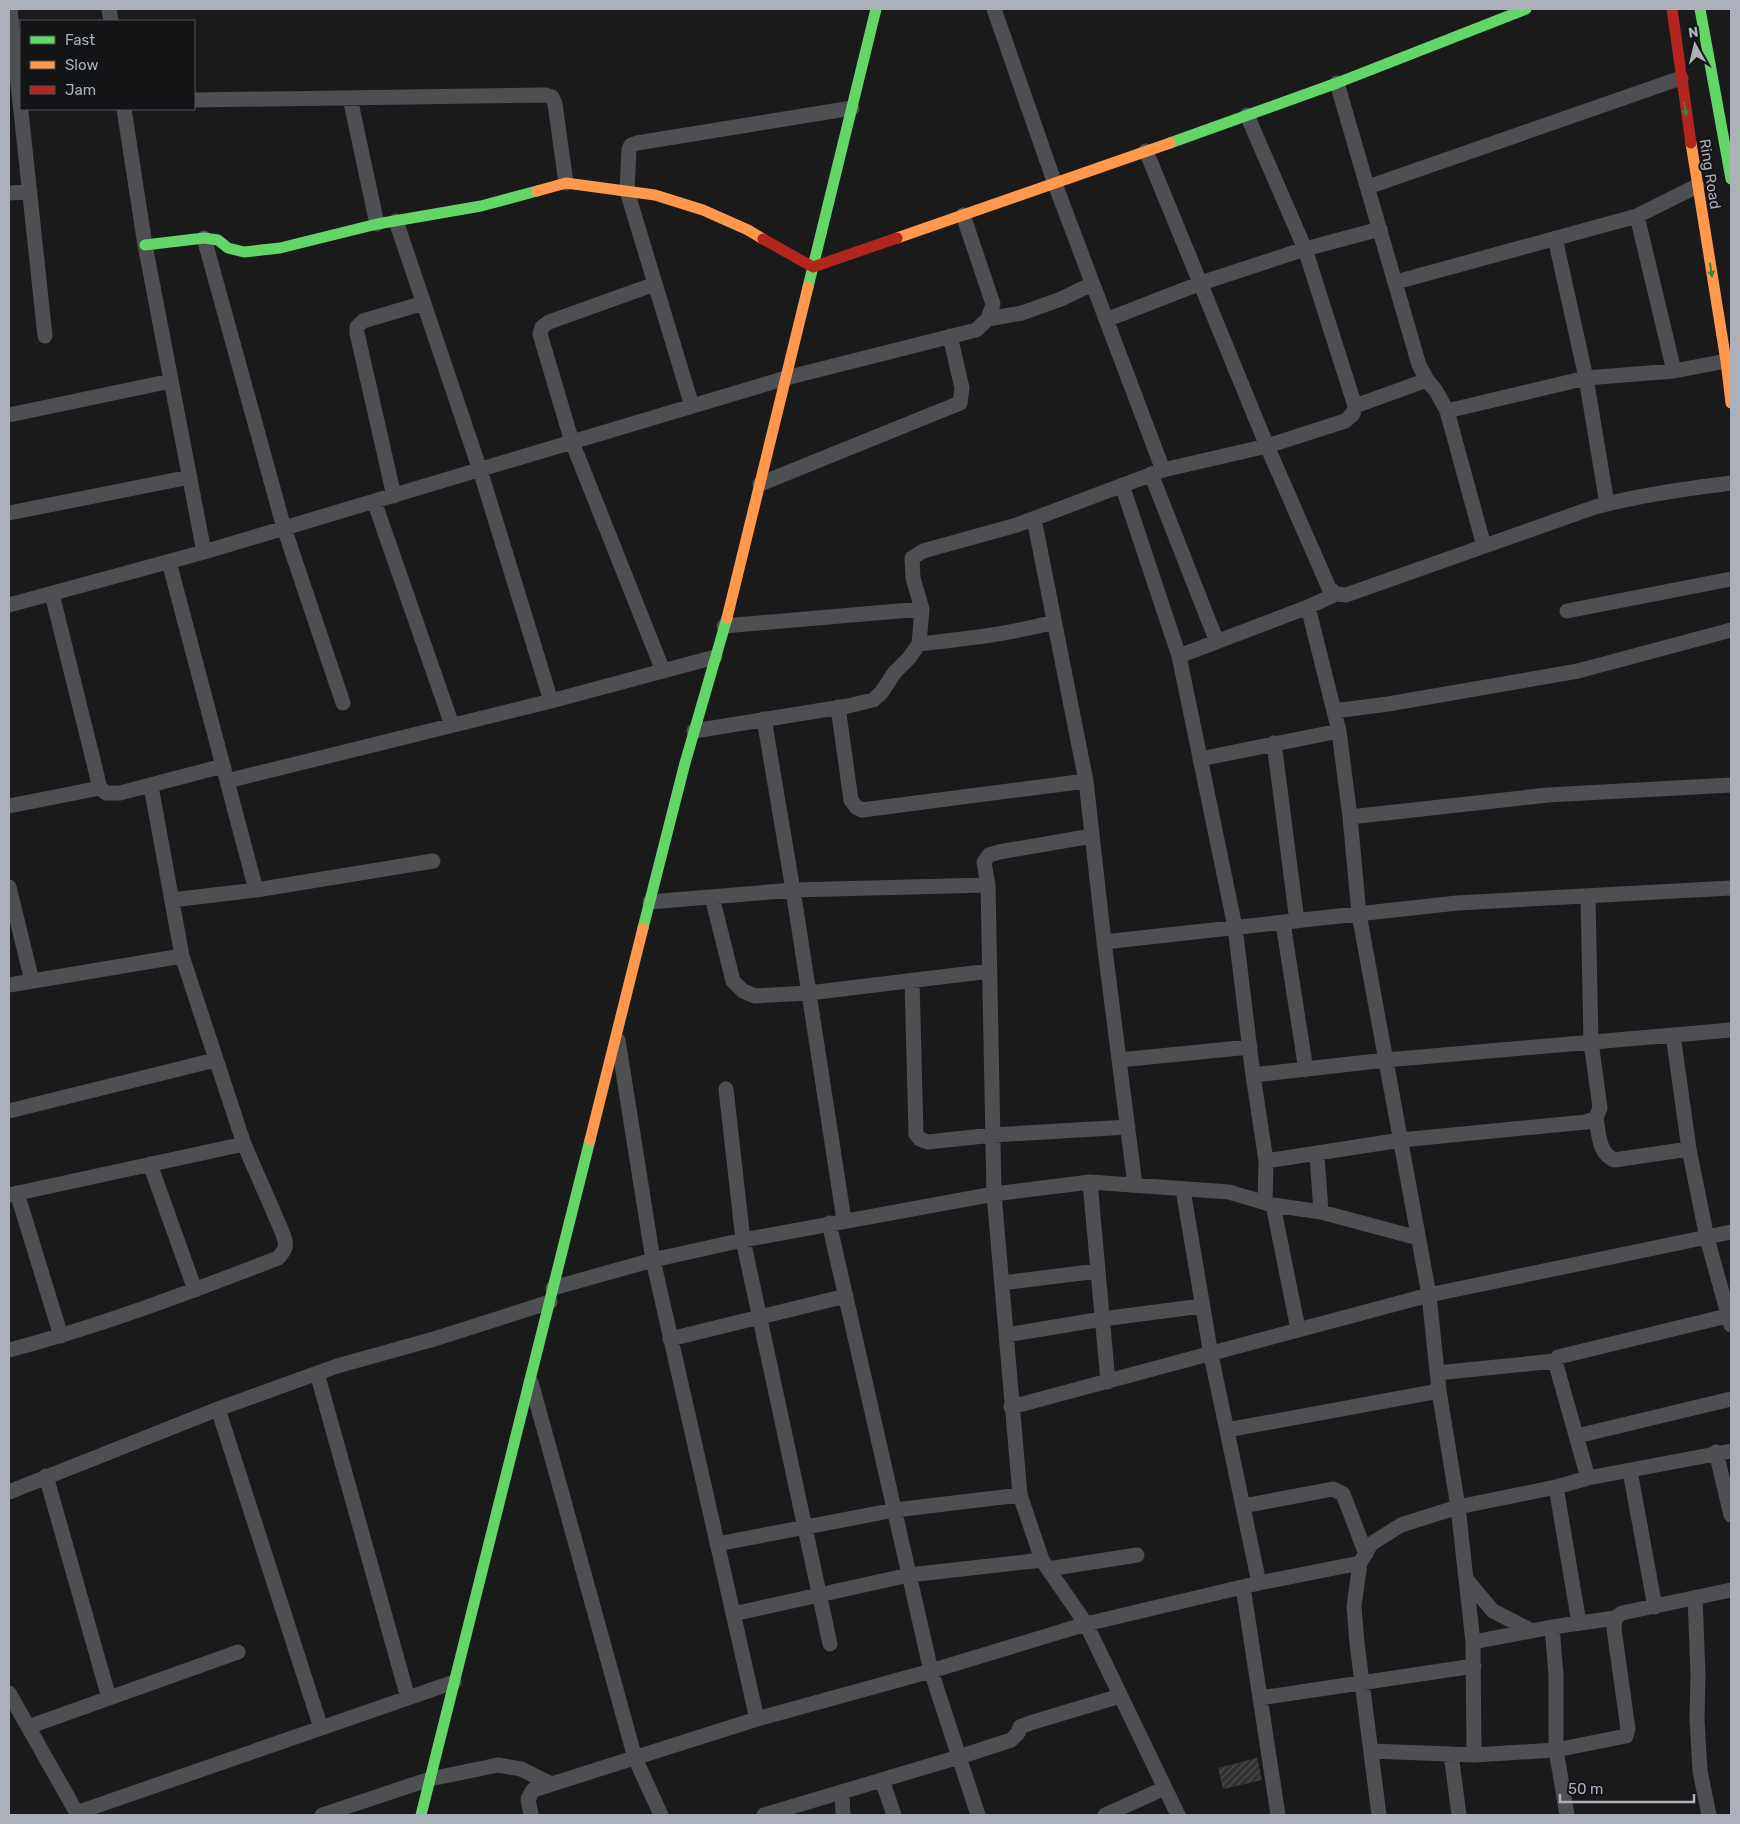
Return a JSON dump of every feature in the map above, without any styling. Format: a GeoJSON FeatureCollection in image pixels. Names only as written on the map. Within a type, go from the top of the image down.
{"type":"FeatureCollection","features":[{"type":"Feature","properties":{"kind":"street"},"geometry":{"type":"LineString","coordinates":[[10,9],[20,100]]}},
{"type":"Feature","properties":{"kind":"street"},"geometry":{"type":"LineString","coordinates":[[421,1815],[650,902],[760,484],[876,9]]}},
{"type":"Feature","properties":{"kind":"street"},"geometry":{"type":"LineString","coordinates":[[994,9],[1055,184],[1106,320],[1217,642]]}},
{"type":"Feature","properties":{"kind":"street"},"geometry":{"type":"LineString","coordinates":[[145,246],[204,238],[218,240],[228,248],[244,252],[280,248],[377,224],[481,206],[566,183],[655,195],[703,210],[748,230],[813,267],[1055,184],[1337,83],[1526,9]]}},
{"type":"Feature","properties":{"kind":"street","name":"Ring Road"},"geometry":{"type":"LineString","coordinates":[[1672,9],[1731,403]]}},
{"type":"Feature","properties":{"kind":"street","name":"Ring Road"},"geometry":{"type":"LineString","coordinates":[[1700,9],[1731,179]]}},
{"type":"Feature","properties":{"kind":"street"},"geometry":{"type":"LineString","coordinates":[[1368,187],[1681,78]]}},
{"type":"Feature","properties":{"kind":"street"},"geometry":{"type":"LineString","coordinates":[[1337,83],[1419,365],[1447,411],[1484,546]]}},
{"type":"Feature","properties":{"kind":"street"},"geometry":{"type":"LineString","coordinates":[[195,100],[546,95],[552,97],[555,104],[566,183]]}},
{"type":"Feature","properties":{"kind":"street"},"geometry":{"type":"LineString","coordinates":[[350,98],[377,224]]}},
{"type":"Feature","properties":{"kind":"street"},"geometry":{"type":"LineString","coordinates":[[1716,101],[1731,100]]}},
{"type":"Feature","properties":{"kind":"street"},"geometry":{"type":"LineString","coordinates":[[692,406],[627,191],[628,149],[631,145],[637,143],[852,108]]}},
{"type":"Feature","properties":{"kind":"street"},"geometry":{"type":"LineString","coordinates":[[21,110],[45,336]]}},
{"type":"Feature","properties":{"kind":"street"},"geometry":{"type":"LineString","coordinates":[[124,110],[145,246],[204,552]]}},
{"type":"Feature","properties":{"kind":"street"},"geometry":{"type":"LineString","coordinates":[[694,731],[873,700],[881,693],[895,672],[909,658],[919,644],[922,609],[913,578],[912,558],[924,551],[1034,520],[1157,472],[1267,446],[1345,421],[1352,414],[1355,406],[1305,249],[1247,115]]}},
{"type":"Feature","properties":{"kind":"street"},"geometry":{"type":"LineString","coordinates":[[1146,151],[1267,446],[1329,588],[1336,594]]}},
{"type":"Feature","properties":{"kind":"street"},"geometry":{"type":"LineString","coordinates":[[1396,282],[1637,216],[1697,186]]}},
{"type":"Feature","properties":{"kind":"street"},"geometry":{"type":"LineString","coordinates":[[9,193],[30,192]]}},
{"type":"Feature","properties":{"kind":"street"},"geometry":{"type":"LineString","coordinates":[[9,605],[204,552],[786,378],[976,330],[988,319],[993,304],[963,215]]}},
{"type":"Feature","properties":{"kind":"street"},"geometry":{"type":"LineString","coordinates":[[1637,216],[1674,371]]}},
{"type":"Feature","properties":{"kind":"street"},"geometry":{"type":"LineString","coordinates":[[396,221],[480,470],[551,701]]}},
{"type":"Feature","properties":{"kind":"street"},"geometry":{"type":"LineString","coordinates":[[1106,320],[1201,283],[1305,249],[1380,229]]}},
{"type":"Feature","properties":{"kind":"street"},"geometry":{"type":"LineString","coordinates":[[204,238],[284,528],[343,703]]}},
{"type":"Feature","properties":{"kind":"street"},"geometry":{"type":"LineString","coordinates":[[1556,238],[1586,378],[1607,504]]}},
{"type":"Feature","properties":{"kind":"street"},"geometry":{"type":"LineString","coordinates":[[655,284],[549,322],[542,327],[540,334],[572,442],[663,671]]}},
{"type":"Feature","properties":{"kind":"street"},"geometry":{"type":"LineString","coordinates":[[988,319],[1022,313],[1062,299],[1092,284]]}},
{"type":"Feature","properties":{"kind":"street"},"geometry":{"type":"LineString","coordinates":[[394,496],[357,327],[362,321],[424,302]]}},
{"type":"Feature","properties":{"kind":"street"},"geometry":{"type":"LineString","coordinates":[[760,484],[960,403],[962,388],[950,336]]}},
{"type":"Feature","properties":{"kind":"street"},"geometry":{"type":"LineString","coordinates":[[1447,411],[1586,378],[1674,371],[1726,361]]}},
{"type":"Feature","properties":{"kind":"street"},"geometry":{"type":"LineString","coordinates":[[1355,406],[1427,380]]}},
{"type":"Feature","properties":{"kind":"street"},"geometry":{"type":"LineString","coordinates":[[9,415],[171,381]]}},
{"type":"Feature","properties":{"kind":"street"},"geometry":{"type":"LineString","coordinates":[[9,513],[190,477]]}},
{"type":"Feature","properties":{"kind":"street"},"geometry":{"type":"LineString","coordinates":[[1179,656],[1308,607],[1336,594],[1346,594],[1607,504],[1661,492],[1731,483]]}},
{"type":"Feature","properties":{"kind":"street"},"geometry":{"type":"LineString","coordinates":[[1122,485],[1179,656],[1235,927],[1253,1076],[1266,1161],[1269,1204],[1298,1329]]}},
{"type":"Feature","properties":{"kind":"street"},"geometry":{"type":"LineString","coordinates":[[374,501],[452,725]]}},
{"type":"Feature","properties":{"kind":"street"},"geometry":{"type":"LineString","coordinates":[[1034,520],[1086,781],[1104,942],[1135,1185]]}},
{"type":"Feature","properties":{"kind":"street"},"geometry":{"type":"LineString","coordinates":[[169,562],[256,890]]}},
{"type":"Feature","properties":{"kind":"street"},"geometry":{"type":"LineString","coordinates":[[1567,611],[1731,579]]}},
{"type":"Feature","properties":{"kind":"street"},"geometry":{"type":"LineString","coordinates":[[52,594],[100,788],[106,793],[120,793],[225,773],[452,725],[551,701],[715,657]]}},
{"type":"Feature","properties":{"kind":"street"},"geometry":{"type":"LineString","coordinates":[[1308,607],[1339,731],[1350,817],[1359,914],[1429,1296],[1439,1391],[1458,1507],[1473,1642],[1474,1755]]}},
{"type":"Feature","properties":{"kind":"street"},"geometry":{"type":"LineString","coordinates":[[724,626],[922,609]]}},
{"type":"Feature","properties":{"kind":"street"},"geometry":{"type":"LineString","coordinates":[[919,644],[979,638],[1054,622]]}},
{"type":"Feature","properties":{"kind":"street"},"geometry":{"type":"LineString","coordinates":[[1334,711],[1388,704],[1578,671],[1731,630]]}},
{"type":"Feature","properties":{"kind":"street"},"geometry":{"type":"LineString","coordinates":[[838,707],[851,800],[856,807],[862,810],[1086,781]]}},
{"type":"Feature","properties":{"kind":"street"},"geometry":{"type":"LineString","coordinates":[[764,719],[809,993],[846,1296],[931,1671],[978,1815]]}},
{"type":"Feature","properties":{"kind":"street"},"geometry":{"type":"LineString","coordinates":[[1200,759],[1339,731]]}},
{"type":"Feature","properties":{"kind":"street"},"geometry":{"type":"LineString","coordinates":[[1274,743],[1290,922],[1306,1070]]}},
{"type":"Feature","properties":{"kind":"street"},"geometry":{"type":"LineString","coordinates":[[1350,817],[1548,795],[1731,785]]}},
{"type":"Feature","properties":{"kind":"street"},"geometry":{"type":"LineString","coordinates":[[9,1350],[61,1336],[195,1290],[278,1258],[285,1250],[286,1244],[281,1229],[244,1144],[182,956],[151,786]]}},
{"type":"Feature","properties":{"kind":"street"},"geometry":{"type":"LineString","coordinates":[[9,806],[100,788]]}},
{"type":"Feature","properties":{"kind":"street"},"geometry":{"type":"LineString","coordinates":[[1092,836],[989,855],[984,862],[988,885],[994,1194],[1012,1407],[1020,1495],[1045,1564],[1086,1624],[1178,1815]]}},
{"type":"Feature","properties":{"kind":"street"},"geometry":{"type":"LineString","coordinates":[[172,900],[256,890],[433,861]]}},
{"type":"Feature","properties":{"kind":"street"},"geometry":{"type":"LineString","coordinates":[[650,902],[793,890],[988,885]]}},
{"type":"Feature","properties":{"kind":"street"},"geometry":{"type":"LineString","coordinates":[[9,887],[32,981]]}},
{"type":"Feature","properties":{"kind":"street"},"geometry":{"type":"LineString","coordinates":[[1104,942],[1457,902],[1731,888]]}},
{"type":"Feature","properties":{"kind":"street"},"geometry":{"type":"LineString","coordinates":[[1588,896],[1591,1042],[1600,1108],[1596,1118],[1601,1148],[1606,1156],[1614,1160],[1689,1149]]}},
{"type":"Feature","properties":{"kind":"street"},"geometry":{"type":"LineString","coordinates":[[712,897],[733,981],[743,991],[755,996],[809,993],[990,971]]}},
{"type":"Feature","properties":{"kind":"street"},"geometry":{"type":"LineString","coordinates":[[9,985],[182,956]]}},
{"type":"Feature","properties":{"kind":"street"},"geometry":{"type":"LineString","coordinates":[[912,980],[916,1134],[920,1139],[928,1142],[993,1135],[1128,1127]]}},
{"type":"Feature","properties":{"kind":"street"},"geometry":{"type":"LineString","coordinates":[[1253,1076],[1386,1060],[1731,1030]]}},
{"type":"Feature","properties":{"kind":"street"},"geometry":{"type":"LineString","coordinates":[[617,1033],[653,1260],[756,1719]]}},
{"type":"Feature","properties":{"kind":"street"},"geometry":{"type":"LineString","coordinates":[[1437,1373],[1555,1361],[1564,1354],[1730,1319],[1707,1238],[1689,1149],[1673,1036]]}},
{"type":"Feature","properties":{"kind":"street"},"geometry":{"type":"LineString","coordinates":[[1119,1060],[1250,1047]]}},
{"type":"Feature","properties":{"kind":"street"},"geometry":{"type":"LineString","coordinates":[[9,1111],[215,1060]]}},
{"type":"Feature","properties":{"kind":"street"},"geometry":{"type":"LineString","coordinates":[[726,1090],[743,1240],[830,1644]]}},
{"type":"Feature","properties":{"kind":"street"},"geometry":{"type":"LineString","coordinates":[[1266,1161],[1317,1155],[1401,1140],[1586,1122],[1596,1118]]}},
{"type":"Feature","properties":{"kind":"street"},"geometry":{"type":"LineString","coordinates":[[61,1336],[13,1194],[244,1144]]}},
{"type":"Feature","properties":{"kind":"street"},"geometry":{"type":"LineString","coordinates":[[1317,1155],[1321,1212]]}},
{"type":"Feature","properties":{"kind":"street"},"geometry":{"type":"LineString","coordinates":[[150,1164],[195,1290]]}},
{"type":"Feature","properties":{"kind":"street"},"geometry":{"type":"LineString","coordinates":[[9,1492],[218,1409],[336,1366],[434,1339],[551,1295],[653,1260],[836,1222],[994,1194],[1090,1182],[1229,1192],[1269,1204],[1321,1212],[1418,1238]]}},
{"type":"Feature","properties":{"kind":"street"},"geometry":{"type":"LineString","coordinates":[[1090,1182],[1108,1382]]}},
{"type":"Feature","properties":{"kind":"street"},"geometry":{"type":"LineString","coordinates":[[1183,1190],[1211,1355],[1259,1583]]}},
{"type":"Feature","properties":{"kind":"street"},"geometry":{"type":"LineString","coordinates":[[1012,1407],[1211,1355],[1298,1329],[1429,1296],[1731,1232]]}},
{"type":"Feature","properties":{"kind":"street"},"geometry":{"type":"LineString","coordinates":[[1002,1283],[1098,1271]]}},
{"type":"Feature","properties":{"kind":"street"},"geometry":{"type":"LineString","coordinates":[[670,1339],[846,1296]]}},
{"type":"Feature","properties":{"kind":"street"},"geometry":{"type":"LineString","coordinates":[[1006,1335],[1102,1319],[1202,1306]]}},
{"type":"Feature","properties":{"kind":"street"},"geometry":{"type":"LineString","coordinates":[[1555,1361],[1588,1478]]}},
{"type":"Feature","properties":{"kind":"street"},"geometry":{"type":"LineString","coordinates":[[317,1373],[408,1698]]}},
{"type":"Feature","properties":{"kind":"street"},"geometry":{"type":"LineString","coordinates":[[531,1379],[635,1758],[661,1815]]}},
{"type":"Feature","properties":{"kind":"street"},"geometry":{"type":"LineString","coordinates":[[1227,1430],[1439,1391]]}},
{"type":"Feature","properties":{"kind":"street"},"geometry":{"type":"LineString","coordinates":[[1577,1436],[1731,1399]]}},
{"type":"Feature","properties":{"kind":"street"},"geometry":{"type":"LineString","coordinates":[[218,1409],[322,1728]]}},
{"type":"Feature","properties":{"kind":"street"},"geometry":{"type":"LineString","coordinates":[[1379,1815],[1354,1606],[1363,1558],[1371,1544],[1401,1525],[1458,1507],[1556,1487],[1588,1478],[1724,1451],[1731,1515]]}},
{"type":"Feature","properties":{"kind":"street"},"geometry":{"type":"LineString","coordinates":[[1630,1471],[1655,1607]]}},
{"type":"Feature","properties":{"kind":"street"},"geometry":{"type":"LineString","coordinates":[[46,1476],[109,1698]]}},
{"type":"Feature","properties":{"kind":"street"},"geometry":{"type":"LineString","coordinates":[[1556,1487],[1579,1623]]}},
{"type":"Feature","properties":{"kind":"street"},"geometry":{"type":"LineString","coordinates":[[1243,1506],[1333,1489],[1343,1494],[1363,1558]]}},
{"type":"Feature","properties":{"kind":"street"},"geometry":{"type":"LineString","coordinates":[[717,1544],[895,1510],[1020,1495]]}},
{"type":"Feature","properties":{"kind":"street"},"geometry":{"type":"LineString","coordinates":[[733,1614],[909,1575],[1137,1555]]}},
{"type":"Feature","properties":{"kind":"street"},"geometry":{"type":"LineString","coordinates":[[531,1815],[528,1799],[533,1790],[756,1719],[931,1671],[1086,1624],[1363,1558]]}},
{"type":"Feature","properties":{"kind":"street"},"geometry":{"type":"LineString","coordinates":[[1466,1579],[1493,1611],[1532,1631]]}},
{"type":"Feature","properties":{"kind":"street"},"geometry":{"type":"LineString","coordinates":[[1243,1587],[1278,1815]]}},
{"type":"Feature","properties":{"kind":"street"},"geometry":{"type":"LineString","coordinates":[[1473,1642],[1552,1627],[1615,1618],[1622,1613],[1731,1590]]}},
{"type":"Feature","properties":{"kind":"street"},"geometry":{"type":"LineString","coordinates":[[1695,1598],[1698,1674],[1697,1719],[1700,1763],[1710,1815]]}},
{"type":"Feature","properties":{"kind":"street"},"geometry":{"type":"LineString","coordinates":[[1371,1751],[1474,1755],[1556,1750],[1626,1736],[1628,1729],[1614,1629],[1615,1618]]}},
{"type":"Feature","properties":{"kind":"street"},"geometry":{"type":"LineString","coordinates":[[1552,1627],[1556,1675],[1556,1750],[1566,1815]]}},
{"type":"Feature","properties":{"kind":"street"},"geometry":{"type":"LineString","coordinates":[[28,1727],[238,1652]]}},
{"type":"Feature","properties":{"kind":"street"},"geometry":{"type":"LineString","coordinates":[[1260,1698],[1362,1681],[1474,1666]]}},
{"type":"Feature","properties":{"kind":"street"},"geometry":{"type":"LineString","coordinates":[[9,1694],[77,1814],[454,1682]]}},
{"type":"Feature","properties":{"kind":"street"},"geometry":{"type":"LineString","coordinates":[[764,1815],[1011,1740],[1018,1733],[1020,1727],[1030,1722],[1120,1696]]}},
{"type":"Feature","properties":{"kind":"street"},"geometry":{"type":"LineString","coordinates":[[1451,1754],[1459,1815]]}},
{"type":"Feature","properties":{"kind":"street"},"geometry":{"type":"LineString","coordinates":[[322,1815],[430,1779],[498,1765],[522,1769],[551,1784]]}},
{"type":"Feature","properties":{"kind":"street"},"geometry":{"type":"LineString","coordinates":[[882,1780],[894,1815]]}},
{"type":"Feature","properties":{"kind":"street"},"geometry":{"type":"LineString","coordinates":[[1105,1815],[1165,1788]]}},
{"type":"Feature","properties":{"kind":"street"},"geometry":{"type":"LineString","coordinates":[[842,1792],[843,1815]]}},
{"type":"Feature","properties":{"kind":"building"},"geometry":{"type":"Polygon","coordinates":[[[1257,1758],[1262,1780],[1223,1789],[1218,1768],[1257,1758]]]}},
{"type":"Feature","properties":{"kind":"traffic: fast"},"geometry":{"type":"LineString","coordinates":[[808,287],[876,9]]}},
{"type":"Feature","properties":{"kind":"traffic: fast"},"geometry":{"type":"LineString","coordinates":[[1170,143],[1337,83],[1526,9]]}},
{"type":"Feature","properties":{"kind":"traffic: fast"},"geometry":{"type":"LineString","coordinates":[[1700,9],[1731,179]]}},
{"type":"Feature","properties":{"kind":"traffic: fast"},"geometry":{"type":"LineString","coordinates":[[145,245],[204,238],[218,240],[228,248],[244,252],[280,248],[377,224],[481,206],[537,191]]}},
{"type":"Feature","properties":{"kind":"traffic: fast"},"geometry":{"type":"LineString","coordinates":[[643,928],[685,763],[727,618]]}},
{"type":"Feature","properties":{"kind":"traffic: fast"},"geometry":{"type":"LineString","coordinates":[[421,1815],[590,1140]]}},
{"type":"Feature","properties":{"kind":"traffic: slow"},"geometry":{"type":"LineString","coordinates":[[897,238],[1170,143]]}},
{"type":"Feature","properties":{"kind":"traffic: slow"},"geometry":{"type":"LineString","coordinates":[[1691,143],[1731,403]]}},
{"type":"Feature","properties":{"kind":"traffic: slow"},"geometry":{"type":"LineString","coordinates":[[537,191],[566,183],[655,195],[703,210],[748,230],[763,239]]}},
{"type":"Feature","properties":{"kind":"traffic: slow"},"geometry":{"type":"LineString","coordinates":[[727,618],[808,287]]}},
{"type":"Feature","properties":{"kind":"traffic: slow"},"geometry":{"type":"LineString","coordinates":[[590,1140],[643,928]]}},
{"type":"Feature","properties":{"kind":"traffic: jam"},"geometry":{"type":"LineString","coordinates":[[1672,9],[1691,143]]}},
{"type":"Feature","properties":{"kind":"traffic: jam"},"geometry":{"type":"LineString","coordinates":[[763,239],[813,267],[897,238]]}}]}
